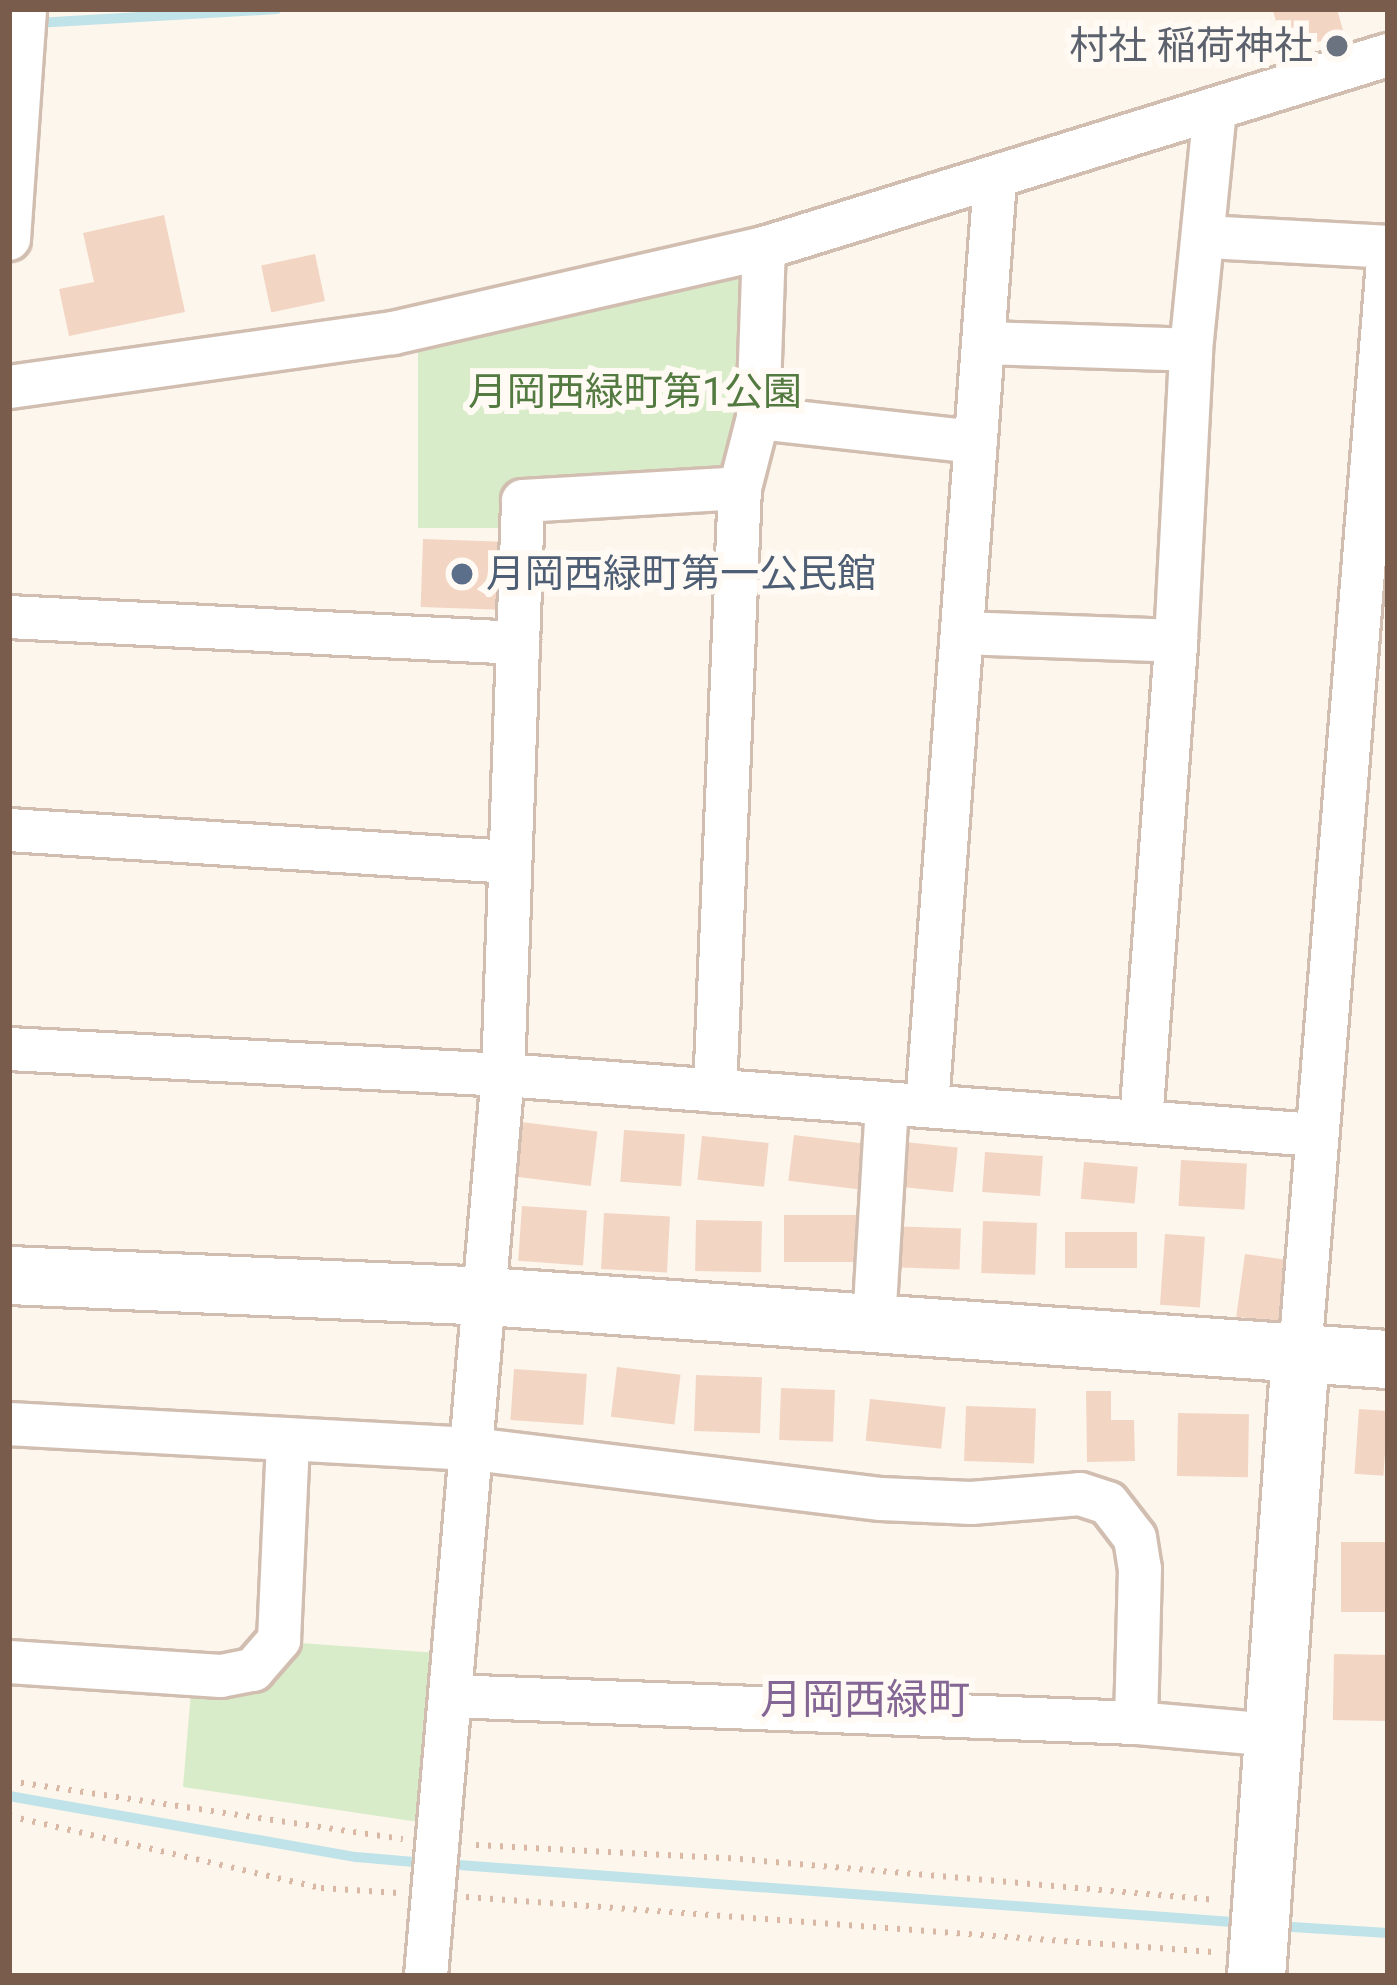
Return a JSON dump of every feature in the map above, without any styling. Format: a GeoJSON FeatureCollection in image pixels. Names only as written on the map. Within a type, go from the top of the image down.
{"type":"FeatureCollection","features":[{"type":"Feature","properties":{"kind":"street"},"geometry":{"type":"LineString","coordinates":[[9,239],[25,9]]}},
{"type":"Feature","properties":{"kind":"street"},"geometry":{"type":"LineString","coordinates":[[9,387],[392,333],[764,248],[1388,56]]}},
{"type":"Feature","properties":{"kind":"street"},"geometry":{"type":"LineString","coordinates":[[1141,1122],[1176,641],[1190,350],[1206,237],[1215,110]]}},
{"type":"Feature","properties":{"kind":"street"},"geometry":{"type":"LineString","coordinates":[[874,1323],[908,1105],[962,632],[995,180]]}},
{"type":"Feature","properties":{"kind":"street"},"geometry":{"type":"LineString","coordinates":[[1206,237],[1388,247]]}},
{"type":"Feature","properties":{"kind":"street"},"geometry":{"type":"LineString","coordinates":[[715,1091],[740,488],[758,418],[764,248]]}},
{"type":"Feature","properties":{"kind":"street"},"geometry":{"type":"LineString","coordinates":[[1258,1945],[1300,1353],[1388,262]]}},
{"type":"Feature","properties":{"kind":"street"},"geometry":{"type":"LineString","coordinates":[[984,343],[1190,350]]}},
{"type":"Feature","properties":{"kind":"street"},"geometry":{"type":"LineString","coordinates":[[758,418],[976,442]]}},
{"type":"Feature","properties":{"kind":"street"},"geometry":{"type":"LineString","coordinates":[[426,1976],[502,1076],[524,501],[740,488]]}},
{"type":"Feature","properties":{"kind":"street"},"geometry":{"type":"LineString","coordinates":[[9,617],[518,643]]}},
{"type":"Feature","properties":{"kind":"street"},"geometry":{"type":"LineString","coordinates":[[962,632],[1176,641]]}},
{"type":"Feature","properties":{"kind":"street"},"geometry":{"type":"LineString","coordinates":[[9,830],[510,862]]}},
{"type":"Feature","properties":{"kind":"street"},"geometry":{"type":"LineString","coordinates":[[9,1048],[502,1076],[1317,1135]]}},
{"type":"Feature","properties":{"kind":"street"},"geometry":{"type":"LineString","coordinates":[[9,1275],[486,1296],[1388,1359]]}},
{"type":"Feature","properties":{"kind":"street"},"geometry":{"type":"LineString","coordinates":[[9,1424],[472,1449],[881,1499],[971,1503],[1080,1494],[1108,1503],[1135,1538],[1140,1569],[1136,1723]]}},
{"type":"Feature","properties":{"kind":"street"},"geometry":{"type":"LineString","coordinates":[[9,1662],[221,1676],[253,1670],[278,1640],[287,1439]]}},
{"type":"Feature","properties":{"kind":"street"},"geometry":{"type":"LineString","coordinates":[[451,1696],[1136,1723],[1273,1735]]}},
{"type":"Feature","properties":{"kind":"path"},"geometry":{"type":"LineString","coordinates":[[9,1780],[437,1842],[728,1858],[1258,1945]]}},
{"type":"Feature","properties":{"kind":"path"},"geometry":{"type":"LineString","coordinates":[[9,1816],[321,1888],[1258,1945]]}},
{"type":"Feature","properties":{"kind":"green space","name":"月岡西緑町第1公園"},"geometry":{"type":"Polygon","coordinates":[[[741,266],[736,487],[518,492],[510,528],[418,528],[418,340],[741,266]]]}},
{"type":"Feature","properties":{"kind":"green space"},"geometry":{"type":"Polygon","coordinates":[[[301,1643],[451,1654],[432,1824],[183,1787],[191,1692],[264,1690],[301,1643]]]}},
{"type":"Feature","properties":{"kind":"building"},"geometry":{"type":"Polygon","coordinates":[[[1337,9],[1344,34],[1285,52],[1273,11],[1337,9]]]}},
{"type":"Feature","properties":{"kind":"building"},"geometry":{"type":"Polygon","coordinates":[[[164,215],[185,312],[69,336],[59,289],[94,282],[83,233],[164,215]]]}},
{"type":"Feature","properties":{"kind":"building"},"geometry":{"type":"Polygon","coordinates":[[[315,254],[325,301],[271,312],[261,265],[315,254]]]}},
{"type":"Feature","properties":{"kind":"building","name":"月岡西緑町第一公民館"},"geometry":{"type":"Polygon","coordinates":[[[423,539],[503,542],[501,610],[421,607],[423,539]]]}},
{"type":"Feature","properties":{"kind":"building"},"geometry":{"type":"Polygon","coordinates":[[[521,1122],[597,1131],[591,1186],[514,1177],[521,1122]]]}},
{"type":"Feature","properties":{"kind":"building"},"geometry":{"type":"Polygon","coordinates":[[[624,1130],[685,1134],[681,1186],[620,1182],[624,1130]]]}},
{"type":"Feature","properties":{"kind":"building"},"geometry":{"type":"Polygon","coordinates":[[[794,1135],[863,1144],[858,1189],[788,1181],[794,1135]]]}},
{"type":"Feature","properties":{"kind":"building"},"geometry":{"type":"Polygon","coordinates":[[[702,1136],[769,1143],[764,1187],[697,1180],[702,1136]]]}},
{"type":"Feature","properties":{"kind":"building"},"geometry":{"type":"Polygon","coordinates":[[[905,1142],[958,1148],[953,1192],[900,1187],[905,1142]]]}},
{"type":"Feature","properties":{"kind":"building"},"geometry":{"type":"Polygon","coordinates":[[[985,1152],[1043,1156],[1040,1196],[982,1192],[985,1152]]]}},
{"type":"Feature","properties":{"kind":"building"},"geometry":{"type":"Polygon","coordinates":[[[1181,1160],[1247,1163],[1245,1209],[1179,1206],[1181,1160]]]}},
{"type":"Feature","properties":{"kind":"building"},"geometry":{"type":"Polygon","coordinates":[[[1084,1162],[1138,1167],[1135,1204],[1081,1199],[1084,1162]]]}},
{"type":"Feature","properties":{"kind":"building"},"geometry":{"type":"Polygon","coordinates":[[[522,1206],[587,1211],[583,1265],[518,1261],[522,1206]]]}},
{"type":"Feature","properties":{"kind":"building"},"geometry":{"type":"Polygon","coordinates":[[[604,1213],[670,1216],[667,1272],[601,1269],[604,1213]]]}},
{"type":"Feature","properties":{"kind":"building"},"geometry":{"type":"Polygon","coordinates":[[[784,1215],[857,1215],[857,1262],[784,1262],[784,1215]]]}},
{"type":"Feature","properties":{"kind":"building"},"geometry":{"type":"Polygon","coordinates":[[[696,1220],[762,1221],[761,1272],[695,1271],[696,1220]]]}},
{"type":"Feature","properties":{"kind":"building"},"geometry":{"type":"Polygon","coordinates":[[[983,1221],[1037,1223],[1035,1275],[981,1273],[983,1221]]]}},
{"type":"Feature","properties":{"kind":"building"},"geometry":{"type":"Polygon","coordinates":[[[887,1226],[961,1229],[960,1270],[886,1267],[887,1226]]]}},
{"type":"Feature","properties":{"kind":"building"},"geometry":{"type":"Polygon","coordinates":[[[1065,1232],[1137,1232],[1137,1268],[1065,1268],[1065,1232]]]}},
{"type":"Feature","properties":{"kind":"building"},"geometry":{"type":"Polygon","coordinates":[[[1165,1234],[1205,1237],[1200,1308],[1160,1305],[1165,1234]]]}},
{"type":"Feature","properties":{"kind":"building"},"geometry":{"type":"Polygon","coordinates":[[[1245,1254],[1294,1261],[1285,1323],[1236,1316],[1245,1254]]]}},
{"type":"Feature","properties":{"kind":"building"},"geometry":{"type":"Polygon","coordinates":[[[617,1367],[681,1375],[674,1424],[611,1417],[617,1367]]]}},
{"type":"Feature","properties":{"kind":"building"},"geometry":{"type":"Polygon","coordinates":[[[514,1369],[587,1374],[583,1425],[510,1420],[514,1369]]]}},
{"type":"Feature","properties":{"kind":"building"},"geometry":{"type":"Polygon","coordinates":[[[696,1375],[762,1377],[760,1433],[694,1431],[696,1375]]]}},
{"type":"Feature","properties":{"kind":"building"},"geometry":{"type":"Polygon","coordinates":[[[781,1388],[835,1390],[833,1442],[779,1440],[781,1388]]]}},
{"type":"Feature","properties":{"kind":"building"},"geometry":{"type":"Polygon","coordinates":[[[1086,1391],[1111,1391],[1111,1420],[1134,1420],[1135,1461],[1087,1462],[1086,1391]]]}},
{"type":"Feature","properties":{"kind":"building"},"geometry":{"type":"Polygon","coordinates":[[[870,1399],[946,1407],[941,1449],[866,1441],[870,1399]]]}},
{"type":"Feature","properties":{"kind":"building"},"geometry":{"type":"Polygon","coordinates":[[[966,1406],[1036,1408],[1034,1463],[964,1461],[966,1406]]]}},
{"type":"Feature","properties":{"kind":"building"},"geometry":{"type":"Polygon","coordinates":[[[1359,1409],[1388,1411],[1383,1476],[1354,1474],[1359,1409]]]}},
{"type":"Feature","properties":{"kind":"building"},"geometry":{"type":"Polygon","coordinates":[[[1178,1413],[1249,1414],[1248,1477],[1177,1476],[1178,1413]]]}},
{"type":"Feature","properties":{"kind":"building"},"geometry":{"type":"Polygon","coordinates":[[[1341,1542],[1388,1542],[1388,1612],[1341,1612],[1341,1542]]]}},
{"type":"Feature","properties":{"kind":"building"},"geometry":{"type":"Polygon","coordinates":[[[1334,1654],[1388,1655],[1387,1721],[1333,1720],[1334,1654]]]}},
{"type":"Feature","properties":{"kind":"waterway"},"geometry":{"type":"LineString","coordinates":[[36,23],[277,9]]}},
{"type":"Feature","properties":{"kind":"waterway"},"geometry":{"type":"LineString","coordinates":[[9,1796],[356,1857],[426,1863]]}},
{"type":"Feature","properties":{"kind":"waterway"},"geometry":{"type":"LineString","coordinates":[[445,1864],[1246,1923]]}},
{"type":"Feature","properties":{"kind":"waterway"},"geometry":{"type":"LineString","coordinates":[[1276,1926],[1388,1933]]}},
{"type":"Feature","properties":{"kind":"place","name":"村社 稲荷神社"},"geometry":{"type":"Point","coordinates":[1337,46]}},
{"type":"Feature","properties":{"kind":"place","name":"月岡西緑町第一公民館"},"geometry":{"type":"Point","coordinates":[462,574]}},
{"type":"Feature","properties":{"kind":"district","name":"月岡西緑町"},"geometry":{"type":"Point","coordinates":[865,1700]}}]}
